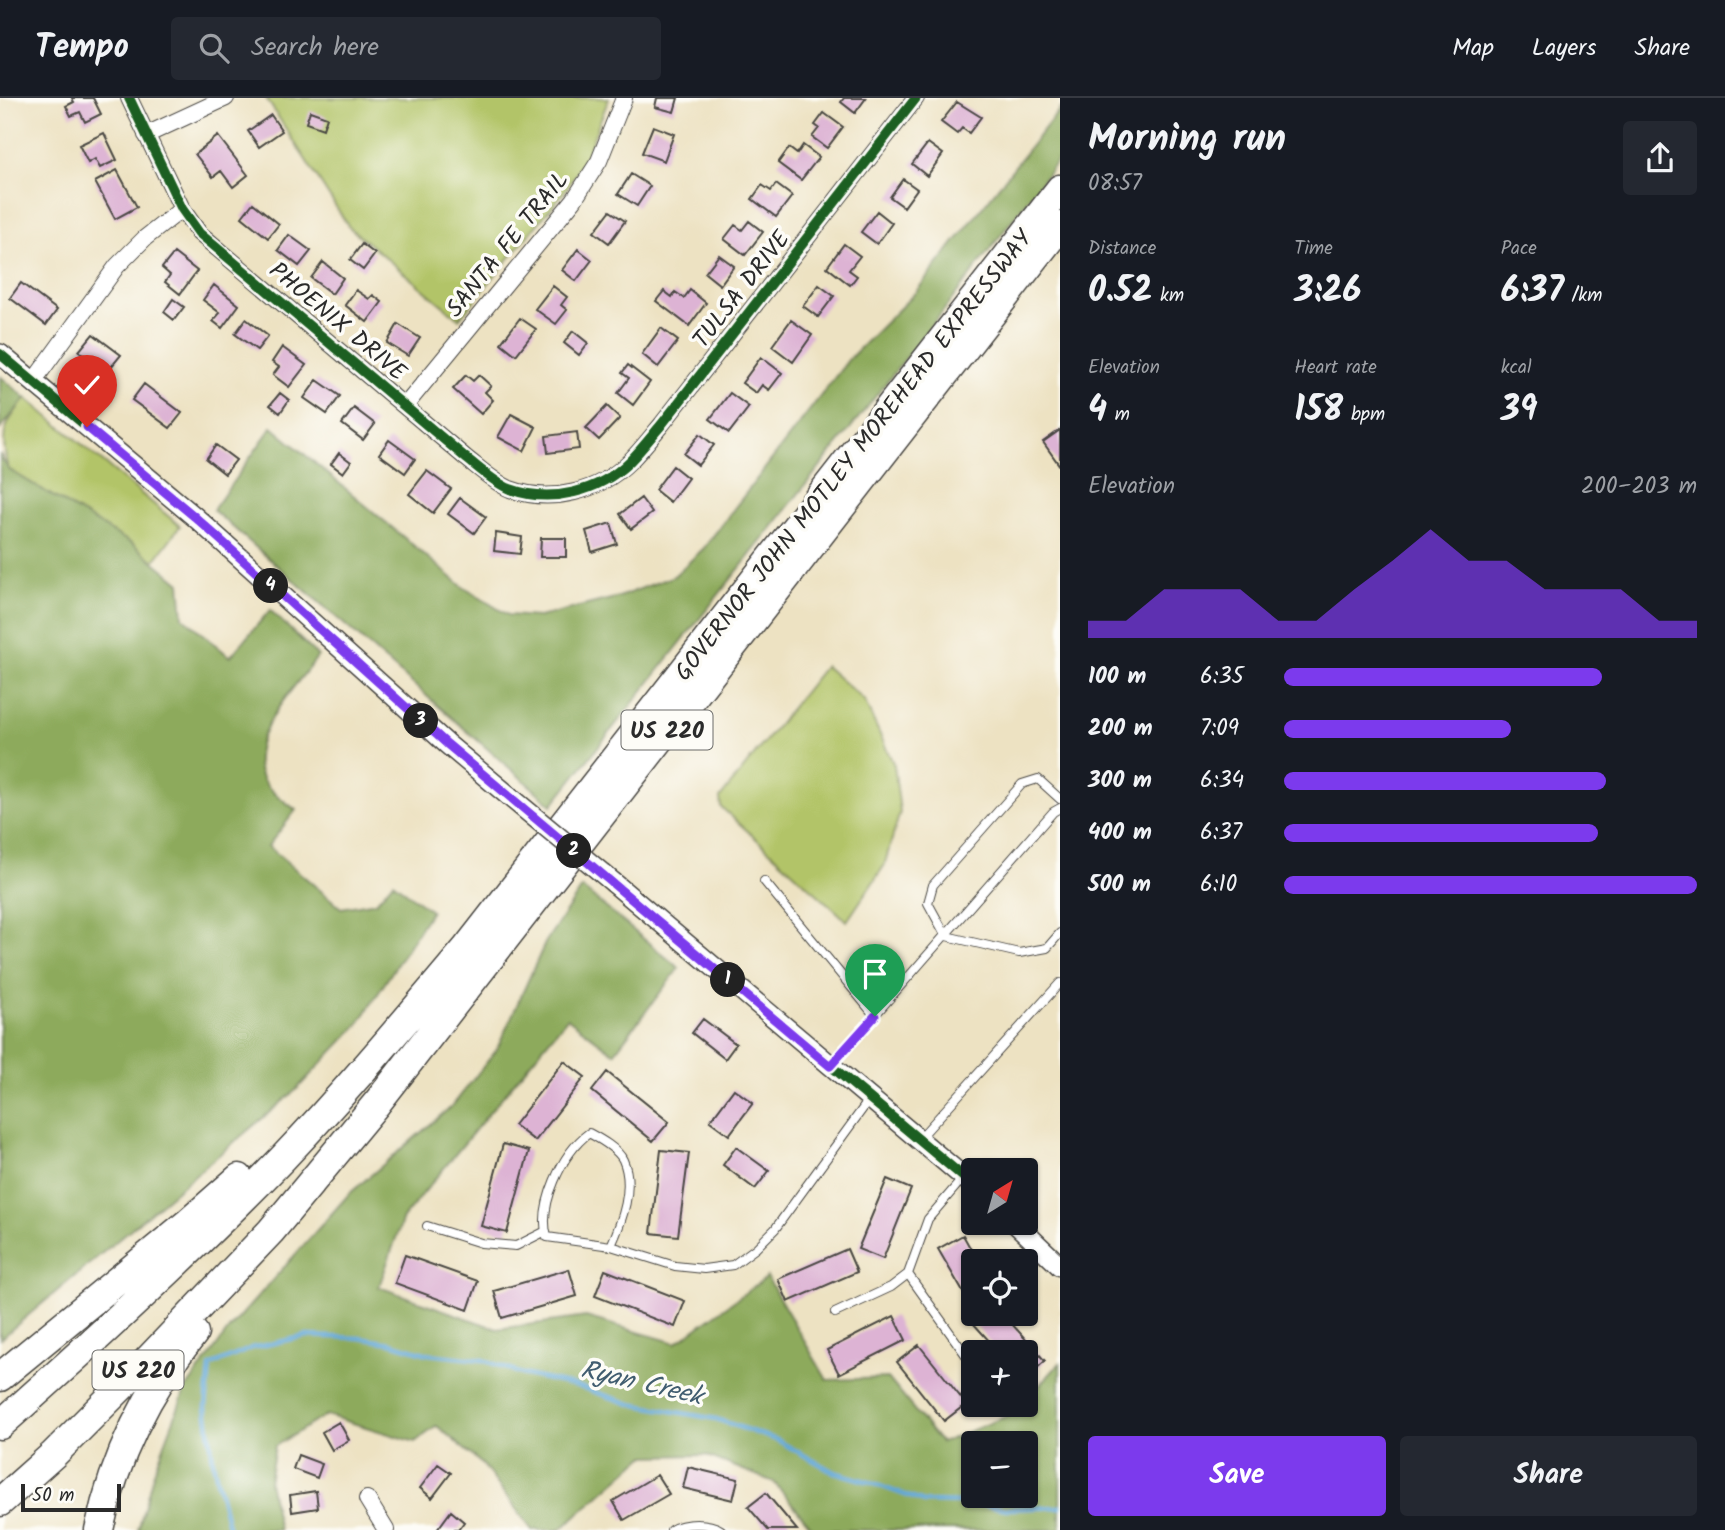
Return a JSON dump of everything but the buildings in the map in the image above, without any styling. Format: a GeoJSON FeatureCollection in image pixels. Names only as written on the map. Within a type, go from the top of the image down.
{"type":"FeatureCollection","features":[{"type":"Feature","properties":{"kind":"highway","name":"GOVERNOR JOHN MOTLEY MOREHEAD EXPRESSWAY"},"geometry":{"type":"LineString","coordinates":[[0,1425],[240,1202],[381,1050],[466,949],[1060,189]]}},
{"type":"Feature","properties":{"kind":"highway","name":"GOVERNOR JOHN MOTLEY MOREHEAD EXPRESSWAY"},"geometry":{"type":"LineString","coordinates":[[271,1231],[386,1092],[1060,226]]}},
{"type":"Feature","properties":{"kind":"highway"},"geometry":{"type":"LineString","coordinates":[[0,1377],[189,1222],[240,1177],[353,1066],[381,1050]]}},
{"type":"Feature","properties":{"kind":"highway"},"geometry":{"type":"LineString","coordinates":[[99,1530],[122,1455],[152,1395],[193,1334],[253,1268],[271,1231]]}},
{"type":"Feature","properties":{"kind":"highway","name":"US 220"},"geometry":{"type":"LineString","coordinates":[[0,1503],[54,1454],[147,1361],[271,1231]]}},
{"type":"Feature","properties":{"kind":"street","name":"PHOENIX DRIVE"},"geometry":{"type":"LineString","coordinates":[[129,98],[182,209],[199,233],[466,458],[508,488],[536,496],[584,491]]}},
{"type":"Feature","properties":{"kind":"street"},"geometry":{"type":"LineString","coordinates":[[146,135],[226,98]]}},
{"type":"Feature","properties":{"kind":"street","name":"SANTA FE TRAIL"},"geometry":{"type":"LineString","coordinates":[[405,406],[574,200],[599,161],[624,98]]}},
{"type":"Feature","properties":{"kind":"street","name":"TULSA DRIVE"},"geometry":{"type":"LineString","coordinates":[[584,491],[629,463],[662,424],[916,98]]}},
{"type":"Feature","properties":{"kind":"street"},"geometry":{"type":"LineString","coordinates":[[33,382],[117,266],[145,238],[182,209]]}},
{"type":"Feature","properties":{"kind":"street"},"geometry":{"type":"LineString","coordinates":[[0,354],[195,517],[398,701],[509,796],[961,1174]]}},
{"type":"Feature","properties":{"kind":"street"},"geometry":{"type":"LineString","coordinates":[[1029,1236],[1060,1266]]}},
{"type":"Feature","properties":{"kind":"street"},"geometry":{"type":"LineString","coordinates":[[367,1499],[386,1530]]}},
{"type":"Feature","properties":{"kind":"lane"},"geometry":{"type":"LineString","coordinates":[[1060,799],[1038,779],[1022,784],[933,885],[928,904],[946,936],[1019,953],[1047,948],[1060,933]]}},
{"type":"Feature","properties":{"kind":"lane"},"geometry":{"type":"LineString","coordinates":[[830,1066],[1053,812],[1060,808]]}},
{"type":"Feature","properties":{"kind":"lane"},"geometry":{"type":"LineString","coordinates":[[764,881],[875,1016]]}},
{"type":"Feature","properties":{"kind":"lane"},"geometry":{"type":"LineString","coordinates":[[918,1139],[1060,983]]}},
{"type":"Feature","properties":{"kind":"lane"},"geometry":{"type":"LineString","coordinates":[[611,1246],[620,1225],[628,1185],[623,1159],[589,1133],[579,1141],[559,1169],[543,1223],[547,1237],[611,1246],[675,1266],[704,1269],[733,1265],[756,1248],[775,1228],[869,1100]]}},
{"type":"Feature","properties":{"kind":"lane"},"geometry":{"type":"LineString","coordinates":[[835,1313],[891,1287],[908,1274],[928,1219],[961,1188]]}},
{"type":"Feature","properties":{"kind":"lane"},"geometry":{"type":"LineString","coordinates":[[427,1226],[481,1243],[516,1247],[545,1231]]}},
{"type":"Feature","properties":{"kind":"lane"},"geometry":{"type":"LineString","coordinates":[[908,1274],[961,1349]]}},
{"type":"Feature","properties":{"kind":"lane"},"geometry":{"type":"LineString","coordinates":[[671,1530],[677,1526],[712,1524],[721,1530]]}},
{"type":"Feature","properties":{"kind":"green space"},"geometry":{"type":"Polygon","coordinates":[[[266,98],[609,98],[585,159],[565,191],[459,319],[349,227],[266,98]]]}},
{"type":"Feature","properties":{"kind":"green space"},"geometry":{"type":"Polygon","coordinates":[[[1060,109],[1060,157],[944,310],[552,805],[213,510],[272,427],[463,587],[508,615],[539,617],[619,597],[674,576],[703,549],[849,359],[914,294],[1060,109]]]}},
{"type":"Feature","properties":{"kind":"green space"},"geometry":{"type":"Polygon","coordinates":[[[0,376],[26,398],[0,429],[0,376]]]}},
{"type":"Feature","properties":{"kind":"green space"},"geometry":{"type":"Polygon","coordinates":[[[26,398],[180,526],[154,561],[134,545],[8,469],[4,447],[5,430],[26,398]]]}},
{"type":"Feature","properties":{"kind":"green space"},"geometry":{"type":"Polygon","coordinates":[[[0,454],[8,469],[134,545],[180,583],[183,617],[230,657],[270,610],[318,656],[272,718],[258,753],[259,770],[267,786],[296,810],[268,846],[341,908],[376,902],[393,882],[431,911],[358,1025],[295,1091],[0,1339],[0,454]]]}},
{"type":"Feature","properties":{"kind":"green space"},"geometry":{"type":"Polygon","coordinates":[[[825,666],[864,700],[894,765],[900,812],[884,866],[847,921],[721,807],[720,798],[825,666]]]}},
{"type":"Feature","properties":{"kind":"green space"},"geometry":{"type":"Polygon","coordinates":[[[582,888],[679,968],[614,1053],[567,1018],[403,1218],[379,1287],[497,1329],[586,1317],[676,1343],[767,1277],[827,1380],[888,1378],[941,1443],[961,1435],[961,1508],[1038,1508],[1038,1431],[970,1431],[1005,1417],[1038,1417],[1038,1387],[1060,1363],[1060,1530],[814,1530],[774,1482],[705,1455],[644,1456],[560,1530],[532,1530],[483,1465],[437,1426],[415,1442],[326,1415],[275,1446],[269,1482],[279,1530],[138,1530],[153,1475],[185,1390],[230,1328],[349,1194],[453,1105],[497,1049],[546,941],[582,888]]]}},
{"type":"Feature","properties":{"kind":"waterway","name":"Ryan Creek"},"geometry":{"type":"LineString","coordinates":[[229,1530],[214,1467],[206,1407],[210,1366],[252,1348],[306,1336],[360,1338],[391,1343],[428,1354],[483,1360],[522,1374],[577,1386],[631,1404],[716,1419],[777,1440],[834,1472],[924,1502],[973,1503],[1007,1509],[1060,1507]]}},
{"type":"Feature","properties":{"kind":"cycle path"},"geometry":{"type":"LineString","coordinates":[[129,98],[182,209],[199,233],[487,475],[510,489],[542,495],[574,492],[604,481],[634,457],[916,98]]}},
{"type":"Feature","properties":{"kind":"cycle path"},"geometry":{"type":"LineString","coordinates":[[0,354],[195,517],[447,744],[961,1175]]}},
{"type":"Feature","properties":{"kind":"route"},"geometry":{"type":"LineString","coordinates":[[87,427],[195,517],[447,744],[830,1066],[875,1016]]}}]}
